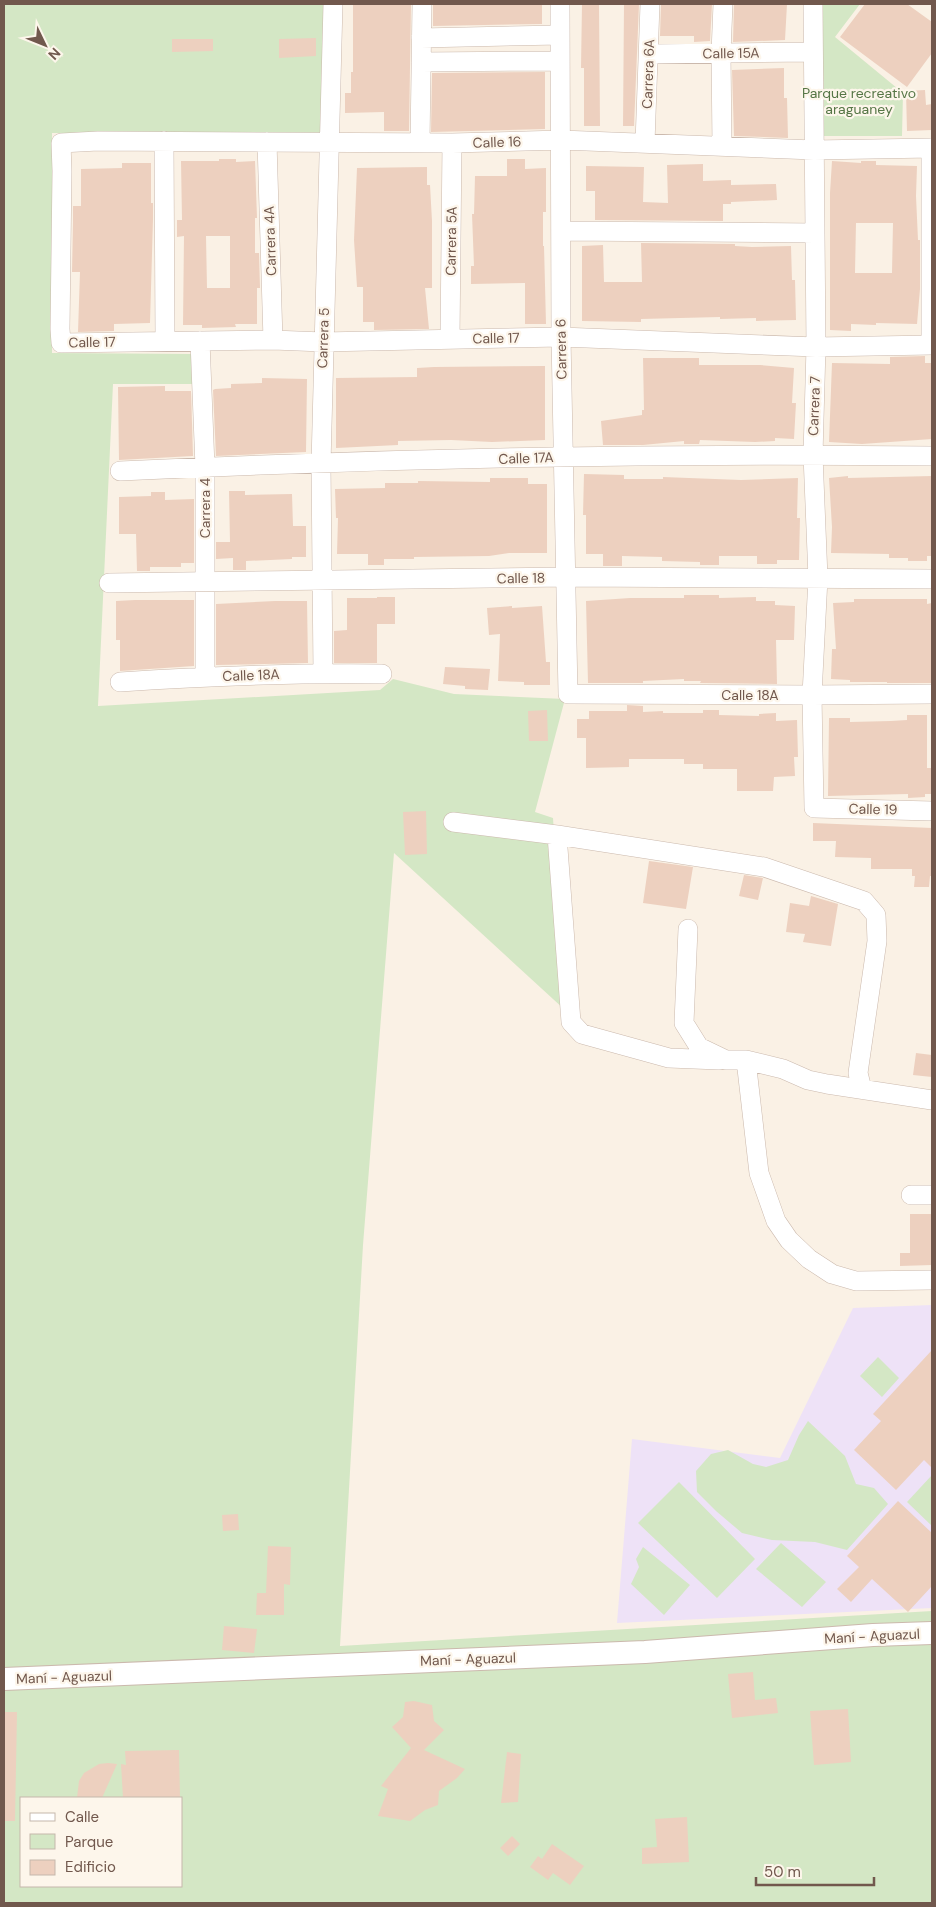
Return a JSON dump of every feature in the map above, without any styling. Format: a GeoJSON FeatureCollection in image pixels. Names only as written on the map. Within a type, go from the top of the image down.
{"type":"FeatureCollection","features":[{"type":"Feature","properties":{"kind":"street","name":"Carrera 5"},"geometry":{"type":"LineString","coordinates":[[323,673],[321,464],[333,4]]}},
{"type":"Feature","properties":{"kind":"street"},"geometry":{"type":"LineString","coordinates":[[420,143],[422,4]]}},
{"type":"Feature","properties":{"kind":"street","name":"Carrera 6"},"geometry":{"type":"LineString","coordinates":[[560,4],[561,338],[568,694]]}},
{"type":"Feature","properties":{"kind":"street","name":"Carrera 6A"},"geometry":{"type":"LineString","coordinates":[[645,143],[650,4]]}},
{"type":"Feature","properties":{"kind":"street"},"geometry":{"type":"LineString","coordinates":[[722,146],[721,53],[723,4]]}},
{"type":"Feature","properties":{"kind":"street","name":"Carrera 7"},"geometry":{"type":"LineString","coordinates":[[813,4],[816,347],[813,455],[818,578],[812,695],[814,808]]}},
{"type":"Feature","properties":{"kind":"street"},"geometry":{"type":"LineString","coordinates":[[422,38],[560,35]]}},
{"type":"Feature","properties":{"kind":"street","name":"Calle 15A"},"geometry":{"type":"LineString","coordinates":[[649,54],[813,52]]}},
{"type":"Feature","properties":{"kind":"street"},"geometry":{"type":"LineString","coordinates":[[421,62],[560,61]]}},
{"type":"Feature","properties":{"kind":"street","name":"Calle 16"},"geometry":{"type":"LineString","coordinates":[[61,343],[61,143],[164,141],[452,143],[561,140],[814,150],[932,148]]}},
{"type":"Feature","properties":{"kind":"street"},"geometry":{"type":"LineString","coordinates":[[164,141],[165,341]]}},
{"type":"Feature","properties":{"kind":"street","name":"Carrera 4A"},"geometry":{"type":"LineString","coordinates":[[267,142],[273,340]]}},
{"type":"Feature","properties":{"kind":"street","name":"Carrera 5A"},"geometry":{"type":"LineString","coordinates":[[450,338],[452,143]]}},
{"type":"Feature","properties":{"kind":"street"},"geometry":{"type":"LineString","coordinates":[[932,148],[932,345]]}},
{"type":"Feature","properties":{"kind":"street"},"geometry":{"type":"LineString","coordinates":[[561,231],[815,233]]}},
{"type":"Feature","properties":{"kind":"street","name":"Calle 17"},"geometry":{"type":"LineString","coordinates":[[61,343],[273,340],[323,342],[450,338],[561,338],[816,347],[932,345]]}},
{"type":"Feature","properties":{"kind":"street","name":"Carrera 4"},"geometry":{"type":"LineString","coordinates":[[200,341],[204,467],[205,676]]}},
{"type":"Feature","properties":{"kind":"street","name":"Calle 17A"},"geometry":{"type":"LineString","coordinates":[[120,471],[564,456],[932,456]]}},
{"type":"Feature","properties":{"kind":"street","name":"Calle 18"},"geometry":{"type":"LineString","coordinates":[[109,583],[566,577],[932,580]]}},
{"type":"Feature","properties":{"kind":"street","name":"Calle 18A"},"geometry":{"type":"LineString","coordinates":[[120,682],[205,676],[323,673],[382,674]]}},
{"type":"Feature","properties":{"kind":"street","name":"Calle 18A"},"geometry":{"type":"LineString","coordinates":[[568,694],[932,694]]}},
{"type":"Feature","properties":{"kind":"street","name":"Calle 19"},"geometry":{"type":"LineString","coordinates":[[814,808],[932,811]]}},
{"type":"Feature","properties":{"kind":"street"},"geometry":{"type":"LineString","coordinates":[[453,822],[557,835],[764,868],[864,901],[876,915],[878,942],[858,1072],[862,1089]]}},
{"type":"Feature","properties":{"kind":"street"},"geometry":{"type":"LineString","coordinates":[[557,835],[571,1022],[582,1034],[669,1058],[746,1060],[783,1069],[808,1080],[932,1100]]}},
{"type":"Feature","properties":{"kind":"street"},"geometry":{"type":"LineString","coordinates":[[688,929],[684,1023],[699,1047],[726,1060]]}},
{"type":"Feature","properties":{"kind":"street"},"geometry":{"type":"LineString","coordinates":[[746,1060],[759,1173],[776,1221],[788,1240],[809,1259],[832,1274],[856,1282],[932,1280]]}},
{"type":"Feature","properties":{"kind":"street"},"geometry":{"type":"LineString","coordinates":[[912,1196],[932,1195]]}},
{"type":"Feature","properties":{"kind":"street","name":"Maní - Aguazul"},"geometry":{"type":"LineString","coordinates":[[4,1679],[644,1652],[873,1635],[932,1633]]}},
{"type":"Feature","properties":{"kind":"shaded area"},"geometry":{"type":"Polygon","coordinates":[[[932,1305],[932,1608],[617,1623],[632,1439],[780,1458],[853,1308],[932,1305]]]}},
{"type":"Feature","properties":{"kind":"green space"},"geometry":{"type":"Polygon","coordinates":[[[4,4],[324,4],[321,134],[52,133],[52,353],[193,354],[193,384],[113,384],[98,706],[380,690],[393,679],[454,694],[565,699],[535,812],[553,818],[565,1010],[394,853],[363,1245],[340,1646],[932,1611],[932,1903],[4,1903],[4,4]]]}},
{"type":"Feature","properties":{"kind":"green space","name":"Parque recreativo araguaney"},"geometry":{"type":"Polygon","coordinates":[[[822,4],[860,4],[835,37],[903,93],[902,136],[824,136],[822,4]]]}},
{"type":"Feature","properties":{"kind":"green space"},"geometry":{"type":"Polygon","coordinates":[[[878,1357],[899,1378],[882,1397],[860,1376],[878,1357]]]}},
{"type":"Feature","properties":{"kind":"green space"},"geometry":{"type":"Polygon","coordinates":[[[808,1421],[845,1456],[856,1484],[874,1488],[888,1504],[847,1550],[815,1542],[772,1540],[742,1533],[697,1492],[696,1471],[711,1454],[728,1450],[753,1464],[766,1467],[788,1460],[799,1435],[808,1421]]]}},
{"type":"Feature","properties":{"kind":"green space"},"geometry":{"type":"Polygon","coordinates":[[[932,1475],[932,1526],[907,1502],[932,1475]]]}},
{"type":"Feature","properties":{"kind":"green space"},"geometry":{"type":"Polygon","coordinates":[[[679,1482],[755,1559],[717,1598],[638,1523],[679,1482]]]}},
{"type":"Feature","properties":{"kind":"green space"},"geometry":{"type":"Polygon","coordinates":[[[781,1543],[826,1582],[802,1607],[756,1569],[781,1543]]]}},
{"type":"Feature","properties":{"kind":"green space"},"geometry":{"type":"Polygon","coordinates":[[[643,1547],[690,1585],[664,1615],[631,1584],[639,1567],[636,1559],[643,1547]]]}},
{"type":"Feature","properties":{"kind":"building"},"geometry":{"type":"Polygon","coordinates":[[[353,4],[411,4],[409,131],[384,131],[384,112],[345,113],[345,93],[351,93],[351,72],[353,72],[353,4]]]}},
{"type":"Feature","properties":{"kind":"building"},"geometry":{"type":"Polygon","coordinates":[[[433,4],[542,4],[542,24],[433,26],[433,4]]]}},
{"type":"Feature","properties":{"kind":"building"},"geometry":{"type":"Polygon","coordinates":[[[582,4],[599,4],[600,126],[584,126],[584,68],[581,68],[582,4]]]}},
{"type":"Feature","properties":{"kind":"building"},"geometry":{"type":"Polygon","coordinates":[[[624,4],[639,4],[634,126],[623,126],[624,4]]]}},
{"type":"Feature","properties":{"kind":"building"},"geometry":{"type":"Polygon","coordinates":[[[661,4],[712,4],[710,41],[694,42],[694,36],[660,36],[661,4]]]}},
{"type":"Feature","properties":{"kind":"building"},"geometry":{"type":"Polygon","coordinates":[[[734,4],[787,4],[785,40],[733,42],[734,4]]]}},
{"type":"Feature","properties":{"kind":"building"},"geometry":{"type":"Polygon","coordinates":[[[865,4],[907,4],[932,22],[932,53],[907,87],[840,37],[865,4]]]}},
{"type":"Feature","properties":{"kind":"building"},"geometry":{"type":"Polygon","coordinates":[[[316,38],[316,56],[279,58],[279,39],[316,38]]]}},
{"type":"Feature","properties":{"kind":"building"},"geometry":{"type":"Polygon","coordinates":[[[172,39],[213,39],[213,51],[172,52],[172,39]]]}},
{"type":"Feature","properties":{"kind":"building"},"geometry":{"type":"Polygon","coordinates":[[[784,68],[784,98],[787,98],[788,138],[734,136],[732,70],[784,68]]]}},
{"type":"Feature","properties":{"kind":"building"},"geometry":{"type":"Polygon","coordinates":[[[545,72],[545,129],[431,132],[432,73],[545,72]]]}},
{"type":"Feature","properties":{"kind":"building"},"geometry":{"type":"Polygon","coordinates":[[[925,90],[926,105],[932,104],[932,130],[907,131],[906,91],[925,90]]]}},
{"type":"Feature","properties":{"kind":"building"},"geometry":{"type":"Polygon","coordinates":[[[219,159],[236,159],[236,162],[255,161],[257,218],[255,218],[255,253],[259,253],[260,288],[257,288],[257,324],[235,324],[236,327],[202,328],[202,325],[183,325],[184,236],[177,237],[177,220],[182,220],[181,161],[219,161],[219,159]],[[206,236],[207,288],[230,288],[230,236],[206,236]]]}},
{"type":"Feature","properties":{"kind":"building"},"geometry":{"type":"Polygon","coordinates":[[[507,159],[525,159],[525,169],[546,168],[546,212],[543,212],[543,246],[546,324],[525,324],[525,283],[471,284],[471,266],[474,266],[472,214],[474,214],[475,176],[507,176],[507,159]]]}},
{"type":"Feature","properties":{"kind":"building"},"geometry":{"type":"Polygon","coordinates":[[[832,161],[861,163],[861,161],[876,161],[876,165],[917,166],[916,196],[918,240],[920,240],[920,289],[917,324],[851,324],[851,331],[830,330],[830,193],[832,161]],[[856,223],[855,273],[892,273],[893,223],[856,223]]]}},
{"type":"Feature","properties":{"kind":"building"},"geometry":{"type":"Polygon","coordinates":[[[122,163],[151,163],[153,219],[150,323],[114,324],[114,331],[78,332],[80,272],[72,272],[73,206],[81,206],[81,169],[122,168],[122,163]]]}},
{"type":"Feature","properties":{"kind":"building"},"geometry":{"type":"Polygon","coordinates":[[[703,164],[703,181],[731,180],[731,185],[776,184],[777,200],[723,204],[723,221],[595,220],[595,191],[586,191],[586,166],[644,167],[643,202],[668,203],[667,165],[703,164]]]}},
{"type":"Feature","properties":{"kind":"building"},"geometry":{"type":"Polygon","coordinates":[[[427,167],[427,185],[430,185],[432,221],[432,288],[425,288],[429,329],[374,330],[374,322],[363,322],[363,287],[357,287],[354,240],[357,168],[427,167]]]}},
{"type":"Feature","properties":{"kind":"building"},"geometry":{"type":"Polygon","coordinates":[[[641,243],[735,244],[735,246],[752,247],[791,246],[792,280],[795,280],[796,320],[756,321],[756,318],[720,319],[720,317],[641,319],[641,322],[582,321],[582,246],[603,245],[604,282],[642,282],[641,243]]]}},
{"type":"Feature","properties":{"kind":"building"},"geometry":{"type":"Polygon","coordinates":[[[925,356],[925,363],[932,363],[932,439],[862,444],[829,442],[832,363],[890,364],[890,357],[925,356]]]}},
{"type":"Feature","properties":{"kind":"building"},"geometry":{"type":"Polygon","coordinates":[[[643,358],[699,358],[699,365],[760,365],[794,368],[792,403],[796,403],[794,439],[775,438],[775,441],[755,442],[700,440],[699,444],[684,444],[684,441],[643,445],[603,445],[601,421],[642,415],[642,410],[644,410],[643,358]]]}},
{"type":"Feature","properties":{"kind":"building"},"geometry":{"type":"Polygon","coordinates":[[[545,366],[545,440],[492,442],[451,440],[398,441],[398,445],[336,448],[336,378],[417,377],[417,368],[434,367],[545,366]]]}},
{"type":"Feature","properties":{"kind":"building"},"geometry":{"type":"Polygon","coordinates":[[[262,378],[307,379],[306,452],[216,456],[213,390],[231,388],[231,384],[262,383],[262,378]]]}},
{"type":"Feature","properties":{"kind":"building"},"geometry":{"type":"Polygon","coordinates":[[[165,386],[165,391],[191,391],[193,456],[119,460],[118,387],[165,386]]]}},
{"type":"Feature","properties":{"kind":"building"},"geometry":{"type":"Polygon","coordinates":[[[584,474],[624,475],[624,479],[663,479],[663,477],[741,480],[798,478],[797,518],[800,518],[799,560],[777,560],[777,564],[757,564],[757,556],[719,556],[719,565],[700,565],[700,562],[662,561],[662,557],[622,556],[622,566],[603,566],[603,554],[586,554],[586,515],[583,515],[584,474]]]}},
{"type":"Feature","properties":{"kind":"building"},"geometry":{"type":"Polygon","coordinates":[[[848,476],[848,478],[932,476],[932,556],[927,556],[927,561],[889,558],[889,554],[831,553],[832,527],[829,478],[848,476]]]}},
{"type":"Feature","properties":{"kind":"building"},"geometry":{"type":"Polygon","coordinates":[[[490,478],[528,478],[528,484],[547,484],[547,553],[384,559],[384,565],[368,565],[368,554],[337,554],[338,518],[336,518],[335,489],[385,488],[385,483],[418,483],[418,481],[490,482],[490,478]]]}},
{"type":"Feature","properties":{"kind":"building"},"geometry":{"type":"Polygon","coordinates":[[[229,491],[245,491],[245,495],[292,494],[293,526],[306,526],[306,557],[246,561],[246,570],[233,570],[233,558],[216,559],[216,542],[230,542],[229,491]]]}},
{"type":"Feature","properties":{"kind":"building"},"geometry":{"type":"Polygon","coordinates":[[[151,492],[165,492],[165,500],[194,499],[194,563],[181,563],[181,567],[150,567],[150,571],[137,571],[136,534],[119,534],[119,497],[151,496],[151,492]]]}},
{"type":"Feature","properties":{"kind":"building"},"geometry":{"type":"Polygon","coordinates":[[[684,595],[719,595],[719,598],[756,597],[756,601],[775,601],[775,605],[795,606],[794,640],[776,640],[777,684],[700,683],[701,681],[684,681],[684,679],[643,681],[643,683],[588,683],[586,601],[630,598],[684,598],[684,595]]]}},
{"type":"Feature","properties":{"kind":"building"},"geometry":{"type":"Polygon","coordinates":[[[395,597],[395,624],[377,624],[377,663],[334,663],[334,631],[347,630],[347,598],[395,597]]]}},
{"type":"Feature","properties":{"kind":"building"},"geometry":{"type":"Polygon","coordinates":[[[854,599],[927,599],[927,604],[932,603],[932,683],[850,682],[850,680],[831,679],[832,649],[836,649],[833,603],[854,602],[854,599]]]}},
{"type":"Feature","properties":{"kind":"building"},"geometry":{"type":"Polygon","coordinates":[[[194,600],[194,666],[120,671],[120,640],[116,640],[116,601],[194,600]]]}},
{"type":"Feature","properties":{"kind":"building"},"geometry":{"type":"Polygon","coordinates":[[[307,601],[308,663],[216,665],[216,604],[307,601]]]}},
{"type":"Feature","properties":{"kind":"building"},"geometry":{"type":"Polygon","coordinates":[[[512,606],[512,608],[542,606],[546,662],[550,662],[550,685],[524,685],[524,682],[498,681],[500,634],[489,635],[487,608],[512,606]]]}},
{"type":"Feature","properties":{"kind":"building"},"geometry":{"type":"Polygon","coordinates":[[[445,667],[490,669],[488,690],[465,689],[465,686],[443,684],[445,667]]]}},
{"type":"Feature","properties":{"kind":"building"},"geometry":{"type":"Polygon","coordinates":[[[627,705],[643,706],[643,712],[703,713],[703,710],[719,710],[719,715],[759,716],[759,714],[776,713],[776,721],[797,720],[798,757],[794,757],[795,776],[774,777],[773,791],[737,791],[737,769],[703,769],[703,764],[684,764],[684,759],[629,759],[629,767],[586,768],[586,738],[577,738],[577,719],[589,719],[589,711],[627,711],[627,705]]]}},
{"type":"Feature","properties":{"kind":"building"},"geometry":{"type":"Polygon","coordinates":[[[547,710],[548,741],[529,741],[528,711],[547,710]]]}},
{"type":"Feature","properties":{"kind":"building"},"geometry":{"type":"Polygon","coordinates":[[[907,715],[927,715],[927,768],[932,768],[932,794],[925,794],[925,797],[908,798],[908,794],[828,796],[829,718],[850,718],[850,722],[891,721],[907,720],[907,715]]]}},
{"type":"Feature","properties":{"kind":"building"},"geometry":{"type":"Polygon","coordinates":[[[426,811],[427,854],[405,855],[403,812],[426,811]]]}},
{"type":"Feature","properties":{"kind":"building"},"geometry":{"type":"Polygon","coordinates":[[[813,823],[932,828],[932,876],[930,876],[929,887],[914,887],[915,876],[912,876],[912,869],[871,869],[871,858],[835,857],[836,841],[813,841],[813,823]]]}},
{"type":"Feature","properties":{"kind":"building"},"geometry":{"type":"Polygon","coordinates":[[[649,861],[693,867],[686,909],[643,903],[649,861]]]}},
{"type":"Feature","properties":{"kind":"building"},"geometry":{"type":"Polygon","coordinates":[[[744,875],[763,878],[758,900],[739,896],[744,875]]]}},
{"type":"Feature","properties":{"kind":"building"},"geometry":{"type":"Polygon","coordinates":[[[811,896],[838,904],[831,946],[803,942],[805,934],[786,932],[790,903],[809,906],[811,896]]]}},
{"type":"Feature","properties":{"kind":"building"},"geometry":{"type":"Polygon","coordinates":[[[916,1053],[932,1055],[932,1077],[913,1075],[916,1053]]]}},
{"type":"Feature","properties":{"kind":"building"},"geometry":{"type":"Polygon","coordinates":[[[910,1214],[932,1214],[932,1265],[900,1266],[900,1253],[910,1253],[910,1214]]]}},
{"type":"Feature","properties":{"kind":"building"},"geometry":{"type":"Polygon","coordinates":[[[932,1350],[932,1468],[924,1460],[896,1490],[854,1450],[881,1421],[873,1414],[932,1350]]]}},
{"type":"Feature","properties":{"kind":"building"},"geometry":{"type":"Polygon","coordinates":[[[898,1501],[932,1533],[932,1586],[908,1612],[872,1579],[851,1602],[837,1589],[859,1567],[847,1556],[898,1501]]]}},
{"type":"Feature","properties":{"kind":"building"},"geometry":{"type":"Polygon","coordinates":[[[238,1514],[239,1530],[223,1531],[222,1515],[238,1514]]]}},
{"type":"Feature","properties":{"kind":"building"},"geometry":{"type":"Polygon","coordinates":[[[268,1546],[291,1547],[290,1585],[284,1584],[284,1615],[256,1615],[257,1593],[266,1593],[268,1546]]]}},
{"type":"Feature","properties":{"kind":"building"},"geometry":{"type":"Polygon","coordinates":[[[224,1626],[257,1629],[254,1653],[222,1650],[224,1626]]]}},
{"type":"Feature","properties":{"kind":"building"},"geometry":{"type":"Polygon","coordinates":[[[753,1672],[755,1700],[776,1698],[778,1713],[732,1718],[728,1674],[753,1672]]]}},
{"type":"Feature","properties":{"kind":"building"},"geometry":{"type":"Polygon","coordinates":[[[414,1701],[432,1705],[434,1721],[444,1730],[424,1750],[465,1769],[457,1778],[439,1791],[438,1805],[425,1810],[410,1821],[378,1816],[388,1789],[381,1786],[411,1748],[392,1727],[403,1717],[405,1702],[414,1701]]]}},
{"type":"Feature","properties":{"kind":"building"},"geometry":{"type":"Polygon","coordinates":[[[848,1709],[851,1762],[814,1765],[810,1711],[848,1709]]]}},
{"type":"Feature","properties":{"kind":"building"},"geometry":{"type":"Polygon","coordinates":[[[4,1712],[17,1712],[15,1821],[4,1821],[4,1712]]]}},
{"type":"Feature","properties":{"kind":"building"},"geometry":{"type":"Polygon","coordinates":[[[179,1750],[180,1797],[123,1797],[121,1764],[126,1765],[125,1751],[179,1750]]]}},
{"type":"Feature","properties":{"kind":"building"},"geometry":{"type":"Polygon","coordinates":[[[507,1752],[521,1754],[518,1802],[501,1803],[507,1752]]]}},
{"type":"Feature","properties":{"kind":"building"},"geometry":{"type":"Polygon","coordinates":[[[99,1764],[117,1764],[102,1797],[77,1797],[79,1781],[84,1773],[99,1764]]]}},
{"type":"Feature","properties":{"kind":"building"},"geometry":{"type":"Polygon","coordinates":[[[687,1817],[689,1862],[642,1864],[642,1848],[657,1847],[655,1819],[687,1817]]]}},
{"type":"Feature","properties":{"kind":"building"},"geometry":{"type":"Polygon","coordinates":[[[512,1836],[520,1844],[508,1856],[500,1848],[512,1836]]]}},
{"type":"Feature","properties":{"kind":"building"},"geometry":{"type":"Polygon","coordinates":[[[552,1844],[584,1866],[570,1885],[553,1873],[548,1880],[530,1867],[538,1856],[542,1859],[552,1844]]]}}]}
